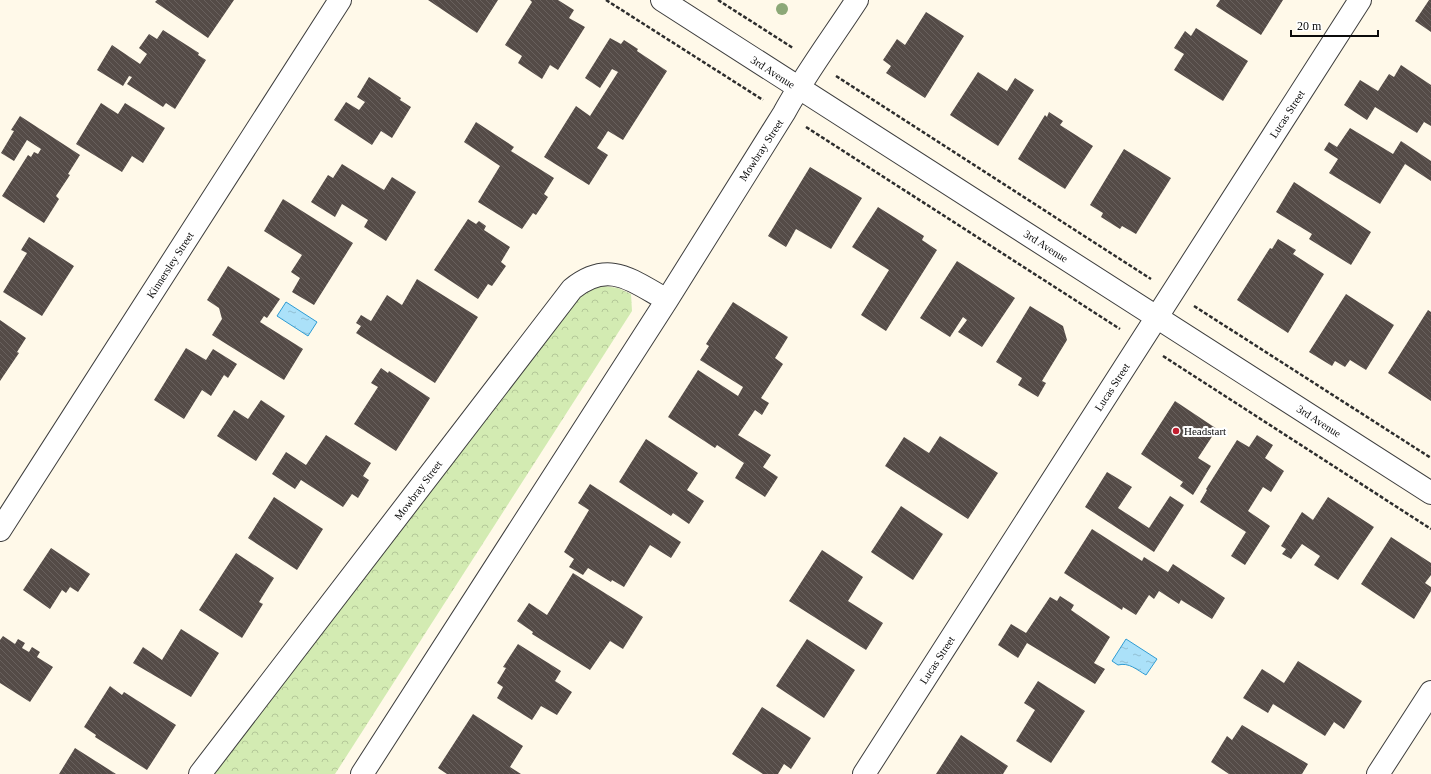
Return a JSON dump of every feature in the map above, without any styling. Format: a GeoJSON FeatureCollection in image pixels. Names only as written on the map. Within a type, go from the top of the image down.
{"type":"FeatureCollection","features":[{"type":"Feature","properties":{"kind":"street","name":"Kinnersley Street"},"geometry":{"type":"LineString","coordinates":[[0,530],[340,0]]}},
{"type":"Feature","properties":{"kind":"street","name":"3rd Avenue"},"geometry":{"type":"LineString","coordinates":[[662,0],[1431,493]]}},
{"type":"Feature","properties":{"kind":"street","name":"Mowbray Street"},"geometry":{"type":"LineString","coordinates":[[362,774],[667,300],[784,113],[798,88],[857,0]]}},
{"type":"Feature","properties":{"kind":"street","name":"Lucas Street"},"geometry":{"type":"LineString","coordinates":[[864,774],[1360,0]]}},
{"type":"Feature","properties":{"kind":"street","name":"Mowbray Street"},"geometry":{"type":"LineString","coordinates":[[200,774],[572,289],[584,279],[596,275],[612,274],[625,277],[667,300]]}},
{"type":"Feature","properties":{"kind":"street"},"geometry":{"type":"LineString","coordinates":[[1378,774],[1431,692]]}},
{"type":"Feature","properties":{"kind":"path"},"geometry":{"type":"LineString","coordinates":[[606,0],[1141,342],[1431,530]]}},
{"type":"Feature","properties":{"kind":"path"},"geometry":{"type":"LineString","coordinates":[[718,0],[1431,458]]}},
{"type":"Feature","properties":{"kind":"green space"},"geometry":{"type":"Polygon","coordinates":[[[604,286],[618,288],[631,294],[632,311],[335,774],[214,774],[584,291],[604,286]]]}},
{"type":"Feature","properties":{"kind":"water"},"geometry":{"type":"Polygon","coordinates":[[[286,302],[317,322],[308,336],[277,316],[286,302]]]}},
{"type":"Feature","properties":{"kind":"water"},"geometry":{"type":"Polygon","coordinates":[[[1126,639],[1157,659],[1146,675],[1129,666],[1122,664],[1118,665],[1112,661],[1126,639]]]}},
{"type":"Feature","properties":{"kind":"building"},"geometry":{"type":"Polygon","coordinates":[[[157,0],[234,0],[208,38],[155,2],[157,0]]]}},
{"type":"Feature","properties":{"kind":"building"},"geometry":{"type":"Polygon","coordinates":[[[428,0],[498,0],[477,33],[428,0]]]}},
{"type":"Feature","properties":{"kind":"building"},"geometry":{"type":"Polygon","coordinates":[[[530,0],[558,0],[574,10],[569,18],[585,27],[558,70],[550,65],[542,79],[518,63],[522,56],[505,45],[532,2],[530,0]]]}},
{"type":"Feature","properties":{"kind":"building"},"geometry":{"type":"Polygon","coordinates":[[[1220,0],[1283,0],[1261,35],[1216,6],[1220,0]]]}},
{"type":"Feature","properties":{"kind":"building"},"geometry":{"type":"Polygon","coordinates":[[[1429,0],[1431,0],[1431,32],[1415,21],[1429,0]]]}},
{"type":"Feature","properties":{"kind":"building"},"geometry":{"type":"Polygon","coordinates":[[[926,12],[964,36],[925,98],[886,73],[891,66],[883,60],[897,39],[905,45],[926,12]]]}},
{"type":"Feature","properties":{"kind":"building"},"geometry":{"type":"Polygon","coordinates":[[[1196,28],[1248,61],[1223,101],[1174,70],[1184,54],[1174,48],[1185,31],[1191,36],[1196,28]]]}},
{"type":"Feature","properties":{"kind":"building"},"geometry":{"type":"Polygon","coordinates":[[[163,30],[199,53],[198,55],[206,60],[175,109],[166,103],[163,107],[127,84],[132,77],[129,76],[123,86],[97,70],[112,45],[140,64],[147,54],[139,48],[149,34],[157,39],[163,30]]]}},
{"type":"Feature","properties":{"kind":"building"},"geometry":{"type":"Polygon","coordinates":[[[610,38],[621,44],[624,40],[638,49],[637,51],[667,71],[623,140],[608,131],[597,148],[608,155],[589,185],[544,157],[576,106],[590,116],[618,72],[612,69],[600,88],[585,78],[610,38]]]}},
{"type":"Feature","properties":{"kind":"building"},"geometry":{"type":"Polygon","coordinates":[[[1401,65],[1431,85],[1431,126],[1424,122],[1417,133],[1375,107],[1367,120],[1344,105],[1360,80],[1378,91],[1389,74],[1394,77],[1401,65]]]}},
{"type":"Feature","properties":{"kind":"building"},"geometry":{"type":"Polygon","coordinates":[[[978,72],[1007,91],[1015,78],[1034,90],[998,146],[950,115],[978,72]]]}},
{"type":"Feature","properties":{"kind":"building"},"geometry":{"type":"Polygon","coordinates":[[[369,77],[401,98],[400,100],[411,107],[392,138],[381,131],[372,145],[334,120],[346,102],[359,110],[365,102],[357,97],[369,77]]]}},
{"type":"Feature","properties":{"kind":"building"},"geometry":{"type":"Polygon","coordinates":[[[101,103],[118,114],[125,103],[165,128],[143,163],[132,156],[122,172],[76,144],[101,103]]]}},
{"type":"Feature","properties":{"kind":"building"},"geometry":{"type":"Polygon","coordinates":[[[1049,112],[1063,121],[1060,125],[1093,146],[1065,189],[1018,159],[1045,115],[1047,117],[1049,112]]]}},
{"type":"Feature","properties":{"kind":"building"},"geometry":{"type":"Polygon","coordinates":[[[20,116],[80,155],[68,174],[70,175],[56,196],[59,199],[44,223],[2,196],[28,155],[31,157],[34,152],[38,154],[41,149],[27,140],[14,161],[1,153],[14,131],[11,130],[20,116]]]}},
{"type":"Feature","properties":{"kind":"building"},"geometry":{"type":"Polygon","coordinates":[[[476,122],[514,147],[511,151],[554,178],[544,194],[548,197],[536,215],[533,213],[522,229],[478,202],[500,166],[464,142],[476,122]]]}},
{"type":"Feature","properties":{"kind":"building"},"geometry":{"type":"Polygon","coordinates":[[[1350,128],[1393,154],[1401,141],[1431,161],[1431,181],[1405,164],[1380,204],[1329,173],[1338,159],[1324,150],[1329,142],[1337,147],[1350,128]]]}},
{"type":"Feature","properties":{"kind":"building"},"geometry":{"type":"Polygon","coordinates":[[[1124,149],[1171,178],[1136,234],[1122,226],[1120,229],[1101,217],[1103,213],[1090,205],[1124,149]]]}},
{"type":"Feature","properties":{"kind":"building"},"geometry":{"type":"Polygon","coordinates":[[[342,164],[384,190],[392,177],[416,192],[386,241],[364,227],[368,220],[342,204],[335,217],[311,202],[328,175],[333,178],[342,164]]]}},
{"type":"Feature","properties":{"kind":"building"},"geometry":{"type":"Polygon","coordinates":[[[810,167],[862,198],[831,249],[796,229],[786,247],[768,236],[810,167]]]}},
{"type":"Feature","properties":{"kind":"building"},"geometry":{"type":"Polygon","coordinates":[[[1294,182],[1371,232],[1351,265],[1309,239],[1312,234],[1276,212],[1294,182]]]}},
{"type":"Feature","properties":{"kind":"building"},"geometry":{"type":"Polygon","coordinates":[[[283,199],[353,243],[314,305],[292,292],[300,278],[291,272],[302,255],[264,231],[283,199]]]}},
{"type":"Feature","properties":{"kind":"building"},"geometry":{"type":"Polygon","coordinates":[[[878,207],[924,236],[922,240],[937,250],[886,331],[861,315],[889,270],[852,247],[878,207]]]}},
{"type":"Feature","properties":{"kind":"building"},"geometry":{"type":"Polygon","coordinates":[[[468,219],[476,224],[479,221],[486,226],[484,230],[510,247],[501,262],[506,266],[492,286],[488,284],[478,299],[434,270],[468,219]]]}},
{"type":"Feature","properties":{"kind":"building"},"geometry":{"type":"Polygon","coordinates":[[[29,237],[74,266],[42,316],[3,292],[27,253],[21,250],[29,237]]]}},
{"type":"Feature","properties":{"kind":"building"},"geometry":{"type":"Polygon","coordinates":[[[1278,239],[1296,250],[1293,254],[1324,274],[1288,333],[1237,300],[1270,248],[1272,249],[1278,239]]]}},
{"type":"Feature","properties":{"kind":"building"},"geometry":{"type":"Polygon","coordinates":[[[957,261],[1015,298],[982,347],[958,332],[967,320],[963,317],[950,337],[920,318],[957,261]]]}},
{"type":"Feature","properties":{"kind":"building"},"geometry":{"type":"Polygon","coordinates":[[[228,266],[280,299],[267,318],[264,316],[260,322],[303,349],[284,380],[212,335],[222,319],[219,308],[207,300],[228,266]]]}},
{"type":"Feature","properties":{"kind":"building"},"geometry":{"type":"Polygon","coordinates":[[[417,279],[478,317],[435,383],[356,333],[361,326],[356,323],[361,315],[371,321],[387,295],[402,305],[417,279]]]}},
{"type":"Feature","properties":{"kind":"building"},"geometry":{"type":"Polygon","coordinates":[[[1346,294],[1394,325],[1366,370],[1350,360],[1345,367],[1335,361],[1332,366],[1309,352],[1346,294]]]}},
{"type":"Feature","properties":{"kind":"building"},"geometry":{"type":"Polygon","coordinates":[[[733,302],[788,337],[775,358],[783,364],[761,398],[769,403],[762,415],[755,410],[738,435],[771,455],[763,467],[778,477],[765,497],[735,478],[744,463],[717,445],[715,448],[668,417],[698,370],[738,396],[743,387],[700,360],[709,346],[706,344],[733,302]]]}},
{"type":"Feature","properties":{"kind":"building"},"geometry":{"type":"Polygon","coordinates":[[[1030,306],[1063,326],[1067,340],[1042,381],[1046,383],[1038,397],[1018,385],[1022,378],[996,362],[1030,306]]]}},
{"type":"Feature","properties":{"kind":"building"},"geometry":{"type":"Polygon","coordinates":[[[1428,310],[1431,312],[1431,401],[1388,373],[1428,310]]]}},
{"type":"Feature","properties":{"kind":"building"},"geometry":{"type":"Polygon","coordinates":[[[0,320],[26,338],[17,352],[19,353],[0,381],[0,320]]]}},
{"type":"Feature","properties":{"kind":"building"},"geometry":{"type":"Polygon","coordinates":[[[186,348],[206,360],[213,349],[237,364],[228,378],[224,375],[211,396],[202,390],[184,419],[154,400],[186,348]]]}},
{"type":"Feature","properties":{"kind":"building"},"geometry":{"type":"Polygon","coordinates":[[[381,368],[388,373],[389,371],[430,398],[396,451],[354,424],[378,387],[371,383],[381,368]]]}},
{"type":"Feature","properties":{"kind":"building"},"geometry":{"type":"Polygon","coordinates":[[[261,400],[285,416],[256,461],[217,436],[234,410],[248,419],[261,400]]]}},
{"type":"Feature","properties":{"kind":"building"},"geometry":{"type":"Polygon","coordinates":[[[1175,401],[1217,429],[1198,458],[1211,466],[1193,495],[1180,486],[1183,482],[1141,454],[1175,401]]]}},
{"type":"Feature","properties":{"kind":"building"},"geometry":{"type":"Polygon","coordinates":[[[326,435],[371,463],[363,476],[369,480],[358,498],[352,494],[343,507],[301,480],[295,489],[272,474],[286,452],[306,465],[326,435]]]}},
{"type":"Feature","properties":{"kind":"building"},"geometry":{"type":"Polygon","coordinates":[[[1257,435],[1273,445],[1265,458],[1284,471],[1271,492],[1263,487],[1248,511],[1270,526],[1245,565],[1231,556],[1246,532],[1200,502],[1207,490],[1206,489],[1237,440],[1249,447],[1257,435]]]}},
{"type":"Feature","properties":{"kind":"building"},"geometry":{"type":"Polygon","coordinates":[[[940,436],[998,473],[968,519],[885,466],[904,437],[929,453],[940,436]]]}},
{"type":"Feature","properties":{"kind":"building"},"geometry":{"type":"Polygon","coordinates":[[[646,439],[698,473],[687,490],[704,501],[689,524],[673,513],[671,516],[619,482],[646,439]]]}},
{"type":"Feature","properties":{"kind":"building"},"geometry":{"type":"Polygon","coordinates":[[[1107,472],[1132,487],[1118,508],[1149,528],[1170,496],[1184,505],[1154,552],[1085,507],[1107,472]]]}},
{"type":"Feature","properties":{"kind":"building"},"geometry":{"type":"Polygon","coordinates":[[[590,484],[681,542],[671,558],[650,545],[624,587],[612,580],[611,582],[588,568],[583,575],[569,567],[574,559],[564,552],[589,510],[578,503],[590,484]]]}},
{"type":"Feature","properties":{"kind":"building"},"geometry":{"type":"Polygon","coordinates":[[[274,497],[323,529],[297,570],[248,538],[274,497]]]}},
{"type":"Feature","properties":{"kind":"building"},"geometry":{"type":"Polygon","coordinates":[[[1328,497],[1374,527],[1338,580],[1314,565],[1320,556],[1302,544],[1291,559],[1282,554],[1286,549],[1281,546],[1302,512],[1313,520],[1328,497]]]}},
{"type":"Feature","properties":{"kind":"building"},"geometry":{"type":"Polygon","coordinates":[[[901,506],[943,534],[913,580],[871,552],[901,506]]]}},
{"type":"Feature","properties":{"kind":"building"},"geometry":{"type":"Polygon","coordinates":[[[1092,529],[1142,561],[1144,557],[1168,572],[1173,564],[1225,598],[1212,619],[1181,600],[1179,604],[1159,591],[1154,599],[1149,595],[1136,615],[1123,607],[1122,610],[1064,573],[1092,529]]]}},
{"type":"Feature","properties":{"kind":"building"},"geometry":{"type":"Polygon","coordinates":[[[1391,537],[1431,563],[1431,575],[1425,583],[1431,587],[1431,591],[1414,619],[1361,584],[1391,537]]]}},
{"type":"Feature","properties":{"kind":"building"},"geometry":{"type":"Polygon","coordinates":[[[51,548],[90,574],[78,592],[70,587],[66,593],[62,590],[50,609],[23,590],[51,548]]]}},
{"type":"Feature","properties":{"kind":"building"},"geometry":{"type":"Polygon","coordinates":[[[822,550],[863,577],[848,601],[883,623],[866,650],[789,601],[822,550]]]}},
{"type":"Feature","properties":{"kind":"building"},"geometry":{"type":"Polygon","coordinates":[[[236,553],[274,578],[259,602],[263,604],[242,638],[199,610],[236,553]]]}},
{"type":"Feature","properties":{"kind":"building"},"geometry":{"type":"Polygon","coordinates":[[[573,573],[643,617],[623,649],[610,641],[590,670],[532,634],[533,632],[517,621],[529,603],[547,615],[573,573]]]}},
{"type":"Feature","properties":{"kind":"building"},"geometry":{"type":"Polygon","coordinates":[[[1060,596],[1074,605],[1071,610],[1110,637],[1094,663],[1105,669],[1095,684],[1027,643],[1018,658],[998,645],[1011,624],[1026,633],[1050,597],[1057,601],[1060,596]]]}},
{"type":"Feature","properties":{"kind":"building"},"geometry":{"type":"Polygon","coordinates":[[[181,629],[219,653],[191,697],[133,663],[143,647],[162,660],[181,629]]]}},
{"type":"Feature","properties":{"kind":"building"},"geometry":{"type":"Polygon","coordinates":[[[3,636],[15,644],[18,639],[25,643],[22,648],[29,652],[32,647],[40,652],[37,657],[53,667],[30,702],[0,683],[0,640],[3,636]]]}},
{"type":"Feature","properties":{"kind":"building"},"geometry":{"type":"Polygon","coordinates":[[[807,639],[855,670],[824,718],[776,686],[807,639]]]}},
{"type":"Feature","properties":{"kind":"building"},"geometry":{"type":"Polygon","coordinates":[[[518,644],[561,671],[555,681],[572,692],[557,715],[541,706],[532,720],[497,698],[503,687],[497,683],[506,668],[503,667],[518,644]]]}},
{"type":"Feature","properties":{"kind":"building"},"geometry":{"type":"Polygon","coordinates":[[[1298,661],[1362,701],[1344,729],[1334,722],[1325,736],[1273,704],[1268,713],[1243,698],[1262,669],[1284,683],[1298,661]]]}},
{"type":"Feature","properties":{"kind":"building"},"geometry":{"type":"Polygon","coordinates":[[[1038,681],[1085,711],[1051,763],[1016,741],[1035,710],[1024,703],[1038,681]]]}},
{"type":"Feature","properties":{"kind":"building"},"geometry":{"type":"Polygon","coordinates":[[[110,686],[122,695],[124,692],[176,725],[147,770],[95,737],[96,735],[84,727],[110,686]]]}},
{"type":"Feature","properties":{"kind":"building"},"geometry":{"type":"Polygon","coordinates":[[[762,707],[811,738],[791,769],[784,764],[778,774],[763,774],[732,754],[762,707]]]}},
{"type":"Feature","properties":{"kind":"building"},"geometry":{"type":"Polygon","coordinates":[[[473,714],[523,746],[510,767],[521,774],[447,774],[438,768],[473,714]]]}},
{"type":"Feature","properties":{"kind":"building"},"geometry":{"type":"Polygon","coordinates":[[[1242,725],[1308,764],[1302,774],[1229,774],[1211,762],[1227,736],[1232,740],[1242,725]]]}},
{"type":"Feature","properties":{"kind":"building"},"geometry":{"type":"Polygon","coordinates":[[[961,735],[1008,766],[1003,774],[936,774],[961,735]]]}},
{"type":"Feature","properties":{"kind":"building"},"geometry":{"type":"Polygon","coordinates":[[[75,748],[116,774],[59,774],[75,748]]]}},
{"type":"Feature","properties":{"kind":"place","name":"Headstart"},"geometry":{"type":"Point","coordinates":[1176,431]}}]}
